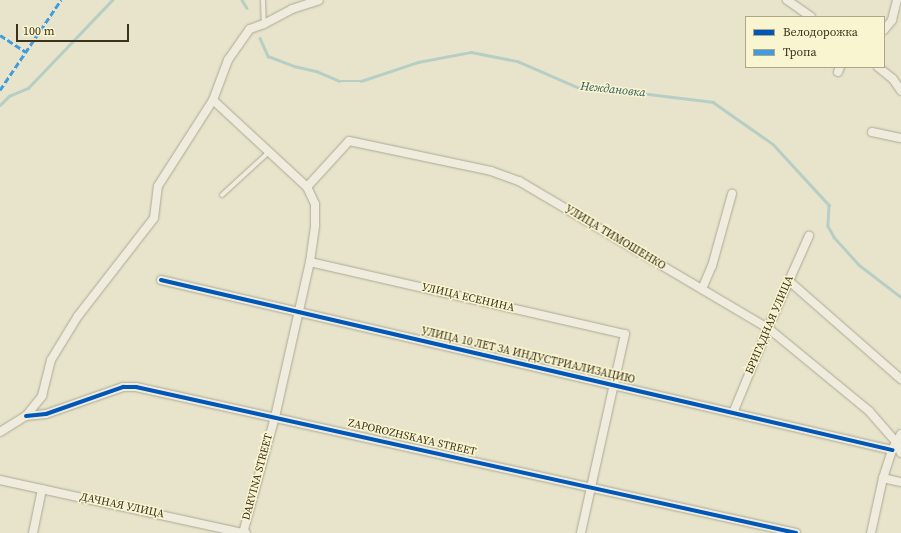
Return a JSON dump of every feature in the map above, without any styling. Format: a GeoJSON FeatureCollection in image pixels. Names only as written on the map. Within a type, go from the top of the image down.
{"type":"FeatureCollection","features":[{"type":"Feature","properties":{"kind":"street"},"geometry":{"type":"LineString","coordinates":[[0,432],[26,416],[42,396],[51,360],[78,316],[154,218],[158,186],[213,100],[228,60],[250,29],[264,24],[292,9],[319,0]]}},
{"type":"Feature","properties":{"kind":"street"},"geometry":{"type":"LineString","coordinates":[[787,0],[811,16]]}},
{"type":"Feature","properties":{"kind":"street"},"geometry":{"type":"LineString","coordinates":[[885,29],[892,20],[896,0]]}},
{"type":"Feature","properties":{"kind":"street"},"geometry":{"type":"LineString","coordinates":[[879,68],[892,79],[901,91]]}},
{"type":"Feature","properties":{"kind":"street"},"geometry":{"type":"LineString","coordinates":[[213,100],[307,188]]}},
{"type":"Feature","properties":{"kind":"street"},"geometry":{"type":"LineString","coordinates":[[872,132],[901,138]]}},
{"type":"Feature","properties":{"kind":"street","name":"УЛИЦА ТИМОШЕНКО"},"geometry":{"type":"LineString","coordinates":[[307,188],[349,141],[491,171],[519,181],[768,328],[869,411],[896,442],[901,453]]}},
{"type":"Feature","properties":{"kind":"street","name":"DARVINA STREET"},"geometry":{"type":"LineString","coordinates":[[243,533],[275,417],[310,262],[315,226],[315,204],[307,188]]}},
{"type":"Feature","properties":{"kind":"street"},"geometry":{"type":"LineString","coordinates":[[702,290],[712,266],[732,194]]}},
{"type":"Feature","properties":{"kind":"street","name":"БРИГАДНАЯ УЛИЦА"},"geometry":{"type":"LineString","coordinates":[[733,413],[768,328],[809,236]]}},
{"type":"Feature","properties":{"kind":"street","name":"УЛИЦА ЕСЕНИНА"},"geometry":{"type":"LineString","coordinates":[[310,262],[625,334],[614,386]]}},
{"type":"Feature","properties":{"kind":"street","name":"УЛИЦА 10 ЛЕТ ЗА ИНДУСТРИАЛИЗАЦИЮ"},"geometry":{"type":"LineString","coordinates":[[161,280],[892,450]]}},
{"type":"Feature","properties":{"kind":"street"},"geometry":{"type":"LineString","coordinates":[[789,282],[901,379]]}},
{"type":"Feature","properties":{"kind":"street"},"geometry":{"type":"LineString","coordinates":[[580,533],[614,386]]}},
{"type":"Feature","properties":{"kind":"street","name":"ZAPOROZHSKAYA STREET"},"geometry":{"type":"LineString","coordinates":[[26,416],[46,414],[123,387],[136,387],[796,533]]}},
{"type":"Feature","properties":{"kind":"street"},"geometry":{"type":"LineString","coordinates":[[871,533],[883,478],[892,450],[901,434]]}},
{"type":"Feature","properties":{"kind":"street"},"geometry":{"type":"LineString","coordinates":[[883,478],[901,482]]}},
{"type":"Feature","properties":{"kind":"street","name":"ДАЧНАЯ УЛИЦА"},"geometry":{"type":"LineString","coordinates":[[0,480],[243,533]]}},
{"type":"Feature","properties":{"kind":"street"},"geometry":{"type":"LineString","coordinates":[[33,533],[42,489]]}},
{"type":"Feature","properties":{"kind":"lane"},"geometry":{"type":"LineString","coordinates":[[263,0],[264,24]]}},
{"type":"Feature","properties":{"kind":"lane"},"geometry":{"type":"LineString","coordinates":[[222,195],[269,152]]}},
{"type":"Feature","properties":{"kind":"waterway"},"geometry":{"type":"LineString","coordinates":[[0,105],[9,96],[28,88],[112,0]]}},
{"type":"Feature","properties":{"kind":"waterway","name":"Неждановка"},"geometry":{"type":"LineString","coordinates":[[242,0],[247,8]]}},
{"type":"Feature","properties":{"kind":"waterway","name":"Неждановка"},"geometry":{"type":"LineString","coordinates":[[260,38],[268,56],[294,66],[316,71],[339,81],[361,81],[418,62],[471,52],[517,61],[582,89],[632,92],[713,102],[773,144],[829,205],[828,226],[834,237],[858,264],[901,297]]}},
{"type":"Feature","properties":{"kind":"marked path"},"geometry":{"type":"LineString","coordinates":[[0,90],[61,0]]}},
{"type":"Feature","properties":{"kind":"marked path"},"geometry":{"type":"LineString","coordinates":[[0,35],[26,52]]}},
{"type":"Feature","properties":{"kind":"cycle path"},"geometry":{"type":"LineString","coordinates":[[161,280],[892,450]]}},
{"type":"Feature","properties":{"kind":"cycle path"},"geometry":{"type":"LineString","coordinates":[[26,416],[46,414],[123,387],[136,387],[796,533]]}}]}
